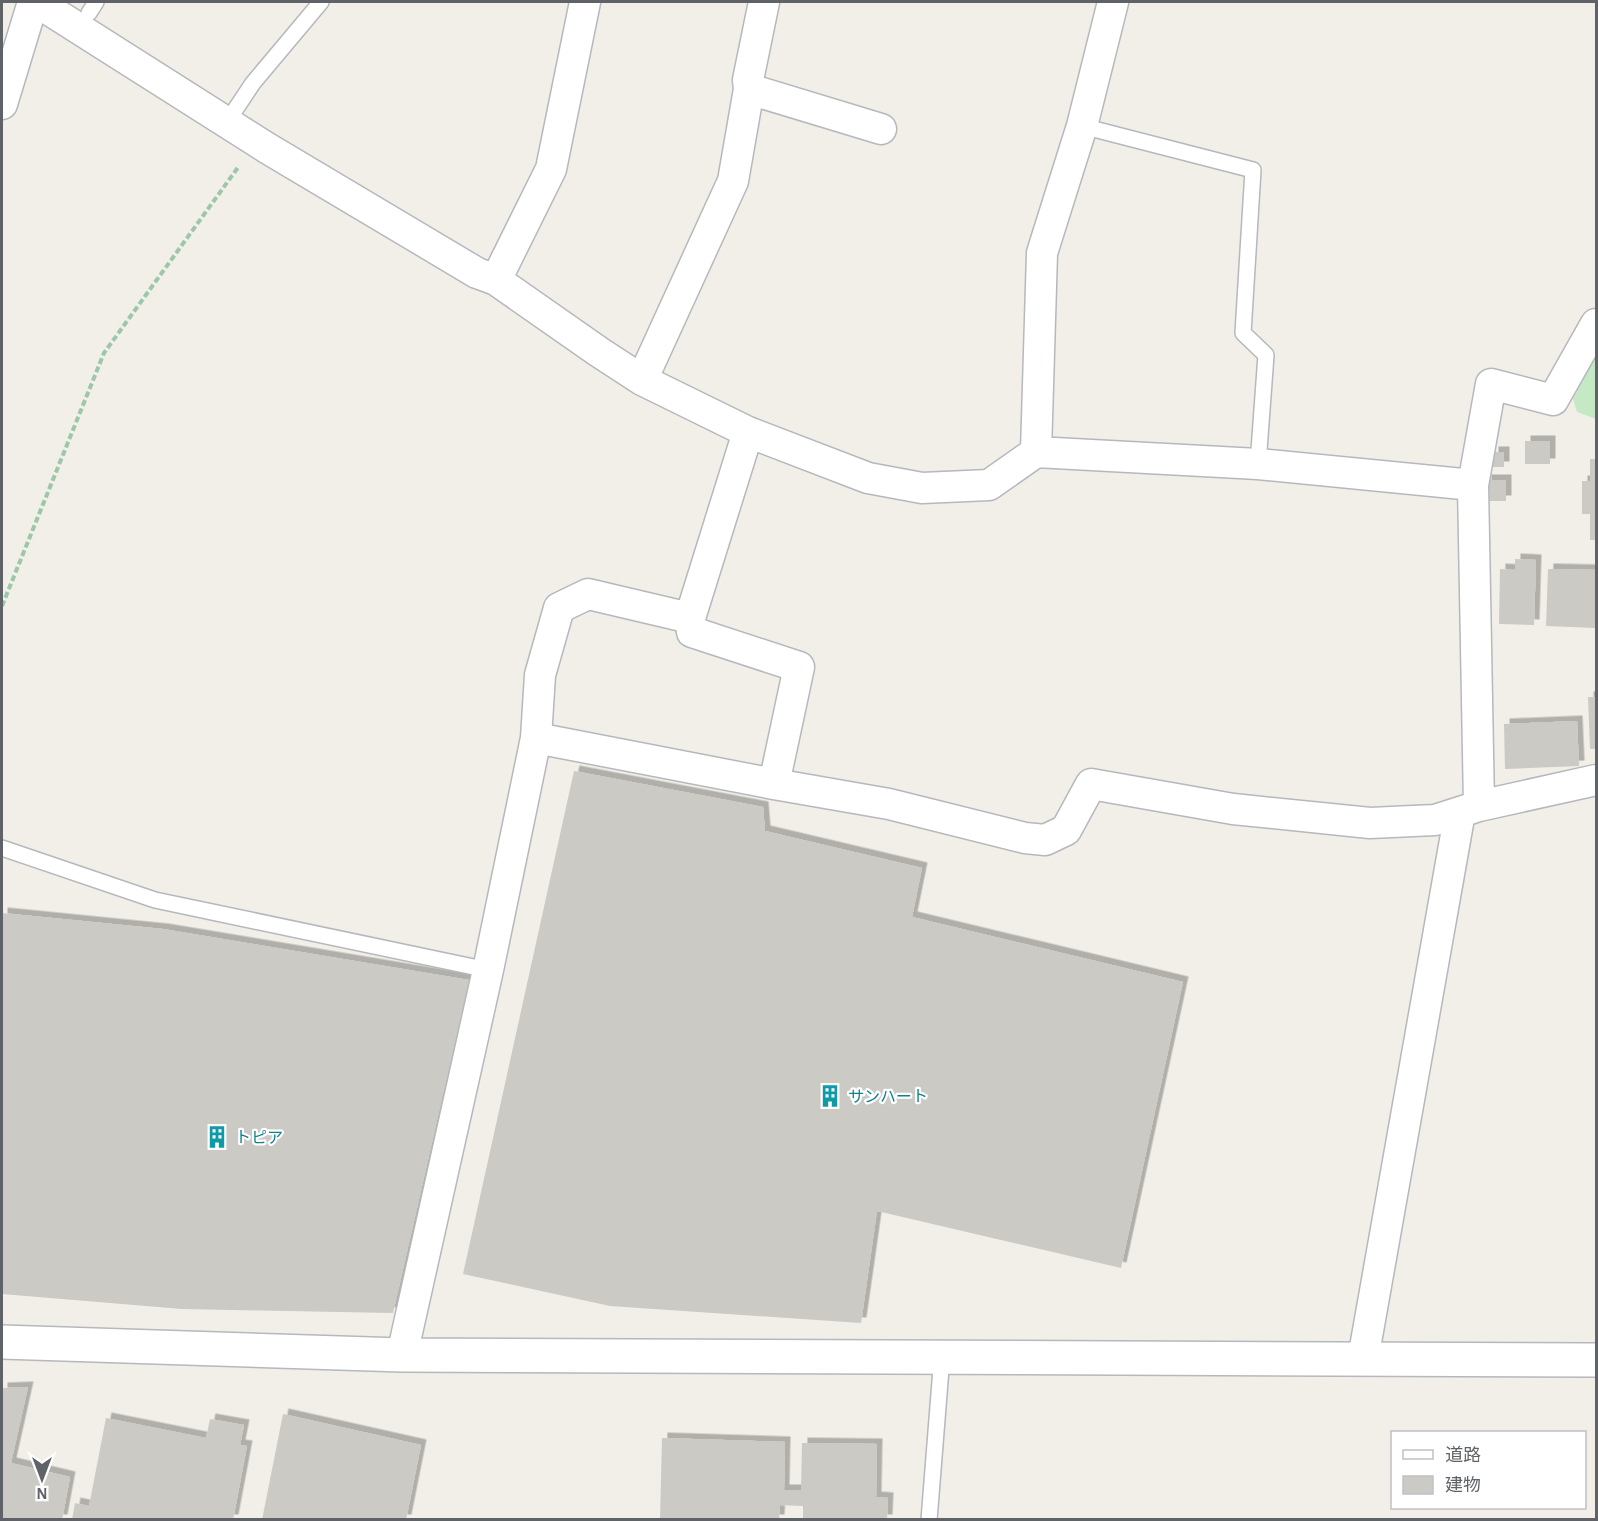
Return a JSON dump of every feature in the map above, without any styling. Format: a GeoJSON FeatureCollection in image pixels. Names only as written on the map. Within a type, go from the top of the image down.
{"type":"FeatureCollection","features":[{"type":"Feature","properties":{"kind":"street"},"geometry":{"type":"LineString","coordinates":[[2,104],[35,2],[257,141],[477,273],[496,280],[642,380],[748,432],[868,478],[922,488],[988,484],[1036,452],[1258,464],[1473,485]]}},
{"type":"Feature","properties":{"kind":"street"},"geometry":{"type":"LineString","coordinates":[[496,280],[551,169],[585,2]]}},
{"type":"Feature","properties":{"kind":"street"},"geometry":{"type":"LineString","coordinates":[[642,380],[733,181],[749,89],[748,80],[764,2]]}},
{"type":"Feature","properties":{"kind":"street"},"geometry":{"type":"LineString","coordinates":[[1036,452],[1042,253],[1082,126],[1113,2]]}},
{"type":"Feature","properties":{"kind":"street"},"geometry":{"type":"LineString","coordinates":[[749,89],[881,129]]}},
{"type":"Feature","properties":{"kind":"street"},"geometry":{"type":"LineString","coordinates":[[1363,1359],[1469,809],[1473,485],[1491,384],[1553,400],[1596,324]]}},
{"type":"Feature","properties":{"kind":"street"},"geometry":{"type":"LineString","coordinates":[[748,432],[690,618],[692,632],[799,667],[774,784]]}},
{"type":"Feature","properties":{"kind":"street"},"geometry":{"type":"LineString","coordinates":[[402,1355],[488,970],[536,738],[540,675],[559,608],[588,594],[690,618]]}},
{"type":"Feature","properties":{"kind":"street"},"geometry":{"type":"LineString","coordinates":[[536,738],[889,804],[1025,838],[1046,840],[1065,830],[1091,784],[1233,809],[1370,823],[1435,820],[1469,809],[1596,780]]}},
{"type":"Feature","properties":{"kind":"street"},"geometry":{"type":"LineString","coordinates":[[2,1342],[402,1355],[1596,1360]]}},
{"type":"Feature","properties":{"kind":"lane"},"geometry":{"type":"LineString","coordinates":[[227,122],[253,83],[321,2]]}},
{"type":"Feature","properties":{"kind":"lane"},"geometry":{"type":"LineString","coordinates":[[1082,126],[1253,170],[1243,333],[1266,355],[1258,464]]}},
{"type":"Feature","properties":{"kind":"lane"},"geometry":{"type":"LineString","coordinates":[[2,848],[155,900],[488,970]]}},
{"type":"Feature","properties":{"kind":"lane"},"geometry":{"type":"LineString","coordinates":[[929,1520],[942,1356]]}},
{"type":"Feature","properties":{"kind":"path"},"geometry":{"type":"LineString","coordinates":[[2,606],[104,353],[257,141]]}},
{"type":"Feature","properties":{"kind":"green space"},"geometry":{"type":"Polygon","coordinates":[[[1596,352],[1596,419],[1577,412],[1573,399],[1596,352]]]}},
{"type":"Feature","properties":{"kind":"building"},"geometry":{"type":"Polygon","coordinates":[[[1525,441],[1550,441],[1550,464],[1525,464],[1525,441]]]}},
{"type":"Feature","properties":{"kind":"building"},"geometry":{"type":"Polygon","coordinates":[[[1493,452],[1504,452],[1504,467],[1493,467],[1493,452]]]}},
{"type":"Feature","properties":{"kind":"building"},"geometry":{"type":"Polygon","coordinates":[[[1590,459],[1596,459],[1596,540],[1590,540],[1590,514],[1582,514],[1582,481],[1590,481],[1590,459]]]}},
{"type":"Feature","properties":{"kind":"building"},"geometry":{"type":"Polygon","coordinates":[[[1486,480],[1506,480],[1506,501],[1486,501],[1486,480]]]}},
{"type":"Feature","properties":{"kind":"building"},"geometry":{"type":"Polygon","coordinates":[[[1515,559],[1536,560],[1534,625],[1499,624],[1500,569],[1515,570],[1515,559]]]}},
{"type":"Feature","properties":{"kind":"building"},"geometry":{"type":"Polygon","coordinates":[[[1548,569],[1596,570],[1596,628],[1546,626],[1548,569]]]}},
{"type":"Feature","properties":{"kind":"building"},"geometry":{"type":"Polygon","coordinates":[[[1588,697],[1596,697],[1596,749],[1590,749],[1588,697]]]}},
{"type":"Feature","properties":{"kind":"building"},"geometry":{"type":"Polygon","coordinates":[[[1577,721],[1579,766],[1505,769],[1504,724],[1577,721]]]}},
{"type":"Feature","properties":{"kind":"building","name":"サンハート"},"geometry":{"type":"Polygon","coordinates":[[[574,771],[763,807],[765,831],[922,868],[912,917],[1183,982],[1121,1268],[877,1211],[861,1323],[610,1306],[463,1274],[574,771]]]}},
{"type":"Feature","properties":{"kind":"building","name":"トピア"},"geometry":{"type":"Polygon","coordinates":[[[2,913],[163,929],[469,980],[393,1313],[182,1309],[2,1294],[2,913]]]}},
{"type":"Feature","properties":{"kind":"building"},"geometry":{"type":"Polygon","coordinates":[[[28,1387],[11,1463],[70,1477],[62,1520],[2,1520],[2,1388],[28,1387]]]}},
{"type":"Feature","properties":{"kind":"building"},"geometry":{"type":"Polygon","coordinates":[[[283,1414],[421,1445],[406,1520],[262,1520],[283,1414]]]}},
{"type":"Feature","properties":{"kind":"building"},"geometry":{"type":"Polygon","coordinates":[[[106,1418],[206,1438],[210,1419],[244,1425],[240,1445],[247,1446],[233,1520],[72,1520],[75,1503],[89,1506],[106,1418]]]}},
{"type":"Feature","properties":{"kind":"building"},"geometry":{"type":"Polygon","coordinates":[[[662,1438],[785,1442],[784,1490],[801,1490],[802,1443],[877,1444],[876,1497],[888,1498],[887,1520],[803,1520],[803,1506],[780,1505],[779,1520],[660,1520],[662,1438]]]}},
{"type":"Feature","properties":{"kind":"place","name":"サンハート"},"geometry":{"type":"Point","coordinates":[830,1096]}},
{"type":"Feature","properties":{"kind":"place","name":"トピア"},"geometry":{"type":"Point","coordinates":[217,1137]}}]}
